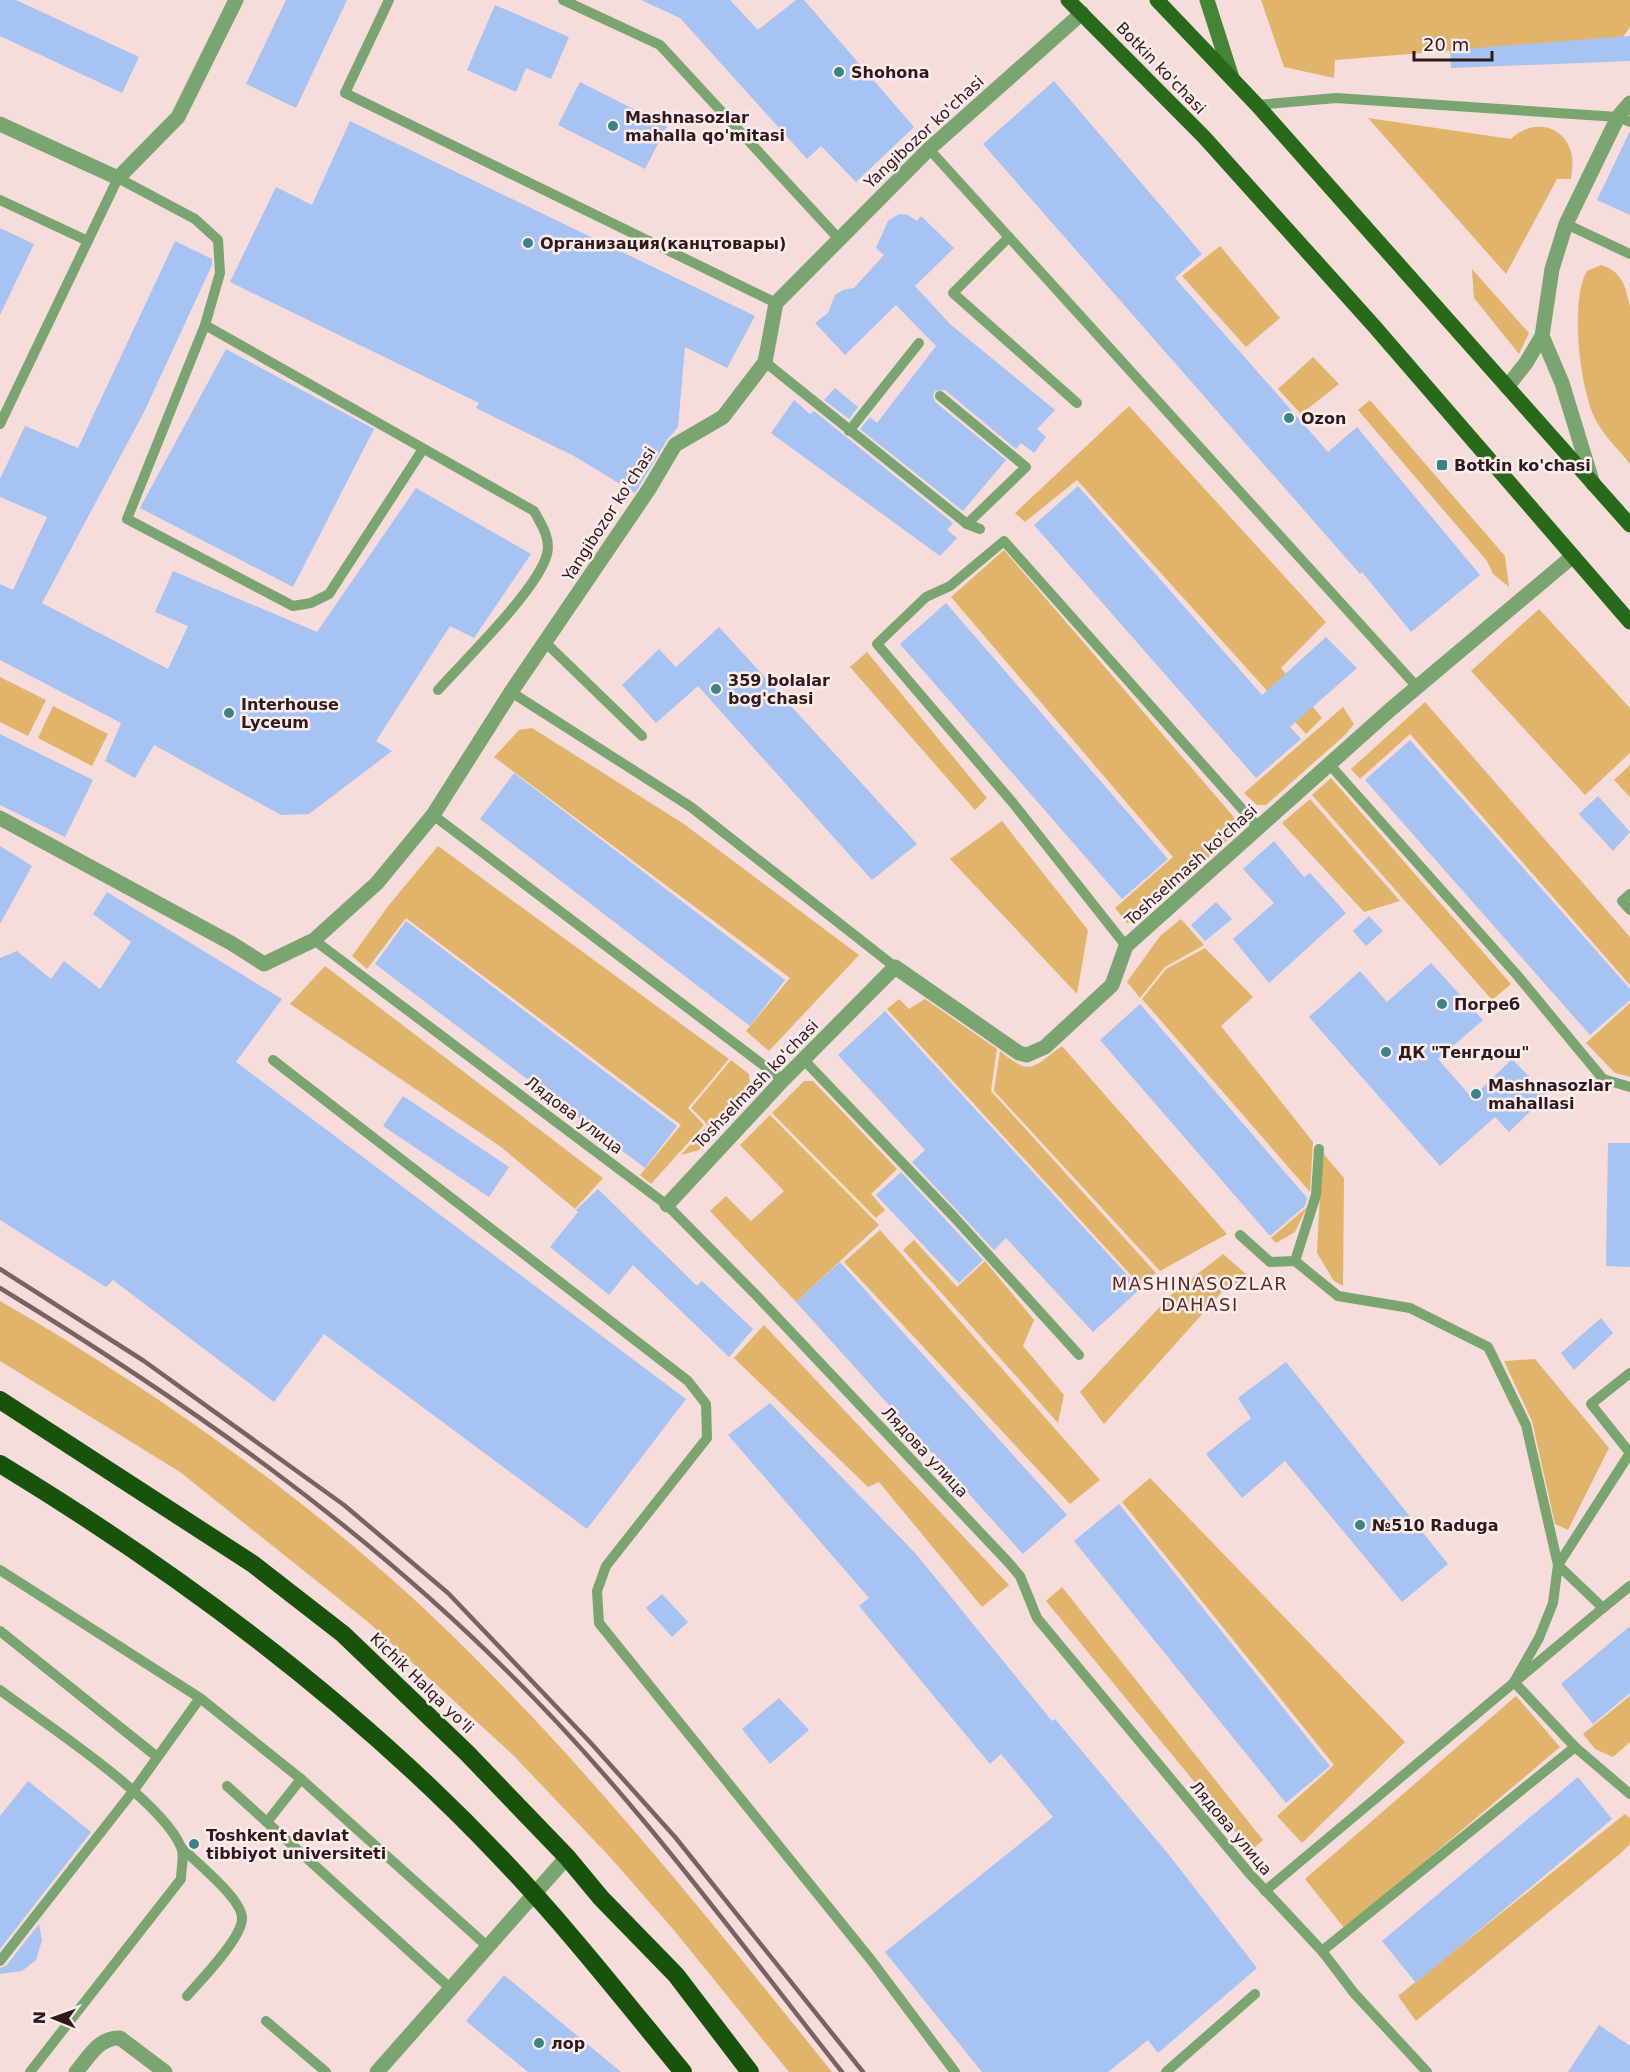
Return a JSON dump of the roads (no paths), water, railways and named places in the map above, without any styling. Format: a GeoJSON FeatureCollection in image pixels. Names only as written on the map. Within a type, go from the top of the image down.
{"type":"FeatureCollection","features":[{"type":"Feature","properties":{"kind":"highway","name":"Kichik Halqa yo'li"},"geometry":{"type":"LineString","coordinates":[[0,1400],[253,1564],[343,1634],[460,1746],[567,1857],[601,1898],[676,1975],[750,2072]]}},
{"type":"Feature","properties":{"kind":"highway"},"geometry":{"type":"LineString","coordinates":[[0,1464],[140,1555],[234,1621],[294,1669],[425,1785],[534,1893],[683,2072]]}},
{"type":"Feature","properties":{"kind":"main road","name":"Botkin ko'chasi"},"geometry":{"type":"LineString","coordinates":[[1068,0],[1204,137],[1374,326],[1630,622]]}},
{"type":"Feature","properties":{"kind":"main road"},"geometry":{"type":"LineString","coordinates":[[1157,0],[1257,105],[1630,525]]}},
{"type":"Feature","properties":{"kind":"street"},"geometry":{"type":"LineString","coordinates":[[0,124],[118,178],[178,117],[234,0]]}},
{"type":"Feature","properties":{"kind":"street"},"geometry":{"type":"LineString","coordinates":[[1207,0],[1232,78]]}},
{"type":"Feature","properties":{"kind":"street","name":"Yangibozor ko'chasi"},"geometry":{"type":"LineString","coordinates":[[0,818],[231,943],[264,964],[314,940],[377,883],[433,815],[511,692],[649,489],[675,445],[723,417],[765,362],[776,303],[929,149],[1082,13]]}},
{"type":"Feature","properties":{"kind":"street"},"geometry":{"type":"LineString","coordinates":[[1508,387],[1542,336],[1552,269],[1566,224],[1624,120],[1630,103]]}},
{"type":"Feature","properties":{"kind":"street"},"geometry":{"type":"LineString","coordinates":[[1542,336],[1562,384],[1593,484]]}},
{"type":"Feature","properties":{"kind":"street","name":"Toshselmash ko'chasi"},"geometry":{"type":"LineString","coordinates":[[668,1205],[803,1059],[895,967],[1019,1053],[1027,1055],[1045,1047],[1112,985],[1126,946],[1418,688],[1573,556]]}},
{"type":"Feature","properties":{"kind":"street"},"geometry":{"type":"LineString","coordinates":[[377,2072],[567,1857]]}},
{"type":"Feature","properties":{"kind":"street"},"geometry":{"type":"LineString","coordinates":[[76,2072],[102,2042],[112,2038],[120,2038],[165,2072]]}},
{"type":"Feature","properties":{"kind":"lane"},"geometry":{"type":"LineString","coordinates":[[389,0],[345,93],[776,303]]}},
{"type":"Feature","properties":{"kind":"lane"},"geometry":{"type":"LineString","coordinates":[[563,0],[660,45],[839,239]]}},
{"type":"Feature","properties":{"kind":"lane"},"geometry":{"type":"LineString","coordinates":[[1257,105],[1336,98],[1624,120]]}},
{"type":"Feature","properties":{"kind":"lane"},"geometry":{"type":"LineString","coordinates":[[929,149],[1418,688]]}},
{"type":"Feature","properties":{"kind":"lane"},"geometry":{"type":"LineString","coordinates":[[1,419],[118,178],[195,219],[218,240],[220,273],[205,325],[127,519],[293,606],[311,603],[328,594],[423,449]]}},
{"type":"Feature","properties":{"kind":"lane"},"geometry":{"type":"LineString","coordinates":[[0,200],[88,241]]}},
{"type":"Feature","properties":{"kind":"lane"},"geometry":{"type":"LineString","coordinates":[[1566,224],[1630,254]]}},
{"type":"Feature","properties":{"kind":"lane"},"geometry":{"type":"LineString","coordinates":[[1009,237],[953,293],[1077,403]]}},
{"type":"Feature","properties":{"kind":"lane"},"geometry":{"type":"LineString","coordinates":[[205,325],[534,511],[546,533],[548,554],[531,585],[438,690]]}},
{"type":"Feature","properties":{"kind":"lane"},"geometry":{"type":"LineString","coordinates":[[849,431],[919,343]]}},
{"type":"Feature","properties":{"kind":"lane"},"geometry":{"type":"LineString","coordinates":[[765,362],[967,524],[980,530]]}},
{"type":"Feature","properties":{"kind":"lane"},"geometry":{"type":"LineString","coordinates":[[940,396],[1026,467],[967,524]]}},
{"type":"Feature","properties":{"kind":"lane"},"geometry":{"type":"LineString","coordinates":[[1126,946],[1013,803],[877,644],[926,597],[950,586],[1004,541],[1259,828]]}},
{"type":"Feature","properties":{"kind":"lane"},"geometry":{"type":"LineString","coordinates":[[545,642],[642,736]]}},
{"type":"Feature","properties":{"kind":"lane"},"geometry":{"type":"LineString","coordinates":[[511,692],[691,807],[895,967]]}},
{"type":"Feature","properties":{"kind":"lane"},"geometry":{"type":"LineString","coordinates":[[1330,765],[1517,975],[1604,1079],[1630,1087]]}},
{"type":"Feature","properties":{"kind":"lane"},"geometry":{"type":"LineString","coordinates":[[433,815],[783,1080]]}},
{"type":"Feature","properties":{"kind":"lane"},"geometry":{"type":"LineString","coordinates":[[1630,894],[1622,901],[1630,910]]}},
{"type":"Feature","properties":{"kind":"lane","name":"Лядова улица"},"geometry":{"type":"LineString","coordinates":[[314,940],[668,1205],[1008,1562],[1020,1576],[1037,1618],[1265,1891],[1427,2072]]}},
{"type":"Feature","properties":{"kind":"lane"},"geometry":{"type":"LineString","coordinates":[[803,1059],[939,1201],[1079,1355]]}},
{"type":"Feature","properties":{"kind":"lane"},"geometry":{"type":"LineString","coordinates":[[273,1060],[688,1381],[706,1404],[707,1438],[606,1566],[597,1592],[599,1623],[871,1960],[955,2072]]}},
{"type":"Feature","properties":{"kind":"lane"},"geometry":{"type":"LineString","coordinates":[[1295,1262],[1316,1195],[1318,1149]]}},
{"type":"Feature","properties":{"kind":"lane"},"geometry":{"type":"LineString","coordinates":[[1240,1234],[1270,1262],[1295,1262],[1338,1296],[1410,1308],[1488,1347],[1526,1425],[1558,1565],[1552,1603],[1542,1630],[1514,1682]]}},
{"type":"Feature","properties":{"kind":"lane"},"geometry":{"type":"LineString","coordinates":[[1558,1565],[1630,1453],[1591,1404],[1630,1373]]}},
{"type":"Feature","properties":{"kind":"lane"},"geometry":{"type":"LineString","coordinates":[[1558,1565],[1603,1608]]}},
{"type":"Feature","properties":{"kind":"lane"},"geometry":{"type":"LineString","coordinates":[[0,1570],[200,1698],[301,1779],[488,1946]]}},
{"type":"Feature","properties":{"kind":"lane"},"geometry":{"type":"LineString","coordinates":[[1265,1891],[1630,1586]]}},
{"type":"Feature","properties":{"kind":"lane"},"geometry":{"type":"LineString","coordinates":[[0,1631],[156,1756]]}},
{"type":"Feature","properties":{"kind":"lane"},"geometry":{"type":"LineString","coordinates":[[1514,1682],[1575,1748],[1630,1794]]}},
{"type":"Feature","properties":{"kind":"lane"},"geometry":{"type":"LineString","coordinates":[[0,1690],[134,1791],[173,1832],[183,1849],[236,1902],[243,1918],[239,1933],[187,1996]]}},
{"type":"Feature","properties":{"kind":"lane"},"geometry":{"type":"LineString","coordinates":[[0,1961],[134,1791],[156,1756],[200,1698]]}},
{"type":"Feature","properties":{"kind":"lane"},"geometry":{"type":"LineString","coordinates":[[1322,1952],[1575,1748]]}},
{"type":"Feature","properties":{"kind":"lane"},"geometry":{"type":"LineString","coordinates":[[267,1822],[301,1779]]}},
{"type":"Feature","properties":{"kind":"lane"},"geometry":{"type":"LineString","coordinates":[[227,1786],[450,1988]]}},
{"type":"Feature","properties":{"kind":"lane"},"geometry":{"type":"LineString","coordinates":[[30,2072],[181,1879],[183,1849]]}},
{"type":"Feature","properties":{"kind":"lane"},"geometry":{"type":"LineString","coordinates":[[1166,2072],[1255,1994]]}},
{"type":"Feature","properties":{"kind":"lane"},"geometry":{"type":"LineString","coordinates":[[266,2021],[326,2072]]}},
{"type":"Feature","properties":{"kind":"railway"},"geometry":{"type":"LineString","coordinates":[[0,1269],[144,1361],[344,1505],[448,1593],[589,1741],[675,1837],[863,2072]]}},
{"type":"Feature","properties":{"kind":"railway"},"geometry":{"type":"LineString","coordinates":[[0,1288],[136,1374],[267,1466],[392,1565],[452,1618],[555,1720],[641,1817],[842,2072]]}},
{"type":"Feature","properties":{"kind":"place","name":"Shohona"},"geometry":{"type":"Point","coordinates":[839,72]}},
{"type":"Feature","properties":{"kind":"place","name":"Mashnasozlar mahalla qo'mitasi"},"geometry":{"type":"Point","coordinates":[613,126]}},
{"type":"Feature","properties":{"kind":"place","name":"Организация(канцтовары)"},"geometry":{"type":"Point","coordinates":[528,243]}},
{"type":"Feature","properties":{"kind":"place","name":"Ozon"},"geometry":{"type":"Point","coordinates":[1289,418]}},
{"type":"Feature","properties":{"kind":"place","name":"Botkin ko'chasi"},"geometry":{"type":"Point","coordinates":[1442,465]}},
{"type":"Feature","properties":{"kind":"place","name":"359 bolalar bog'chasi"},"geometry":{"type":"Point","coordinates":[716,689]}},
{"type":"Feature","properties":{"kind":"place","name":"Interhouse Lyceum"},"geometry":{"type":"Point","coordinates":[229,713]}},
{"type":"Feature","properties":{"kind":"place","name":"Погреб"},"geometry":{"type":"Point","coordinates":[1442,1004]}},
{"type":"Feature","properties":{"kind":"place","name":"ДК \"Тенгдош\""},"geometry":{"type":"Point","coordinates":[1386,1052]}},
{"type":"Feature","properties":{"kind":"place","name":"Mashnasozlar mahallasi"},"geometry":{"type":"Point","coordinates":[1476,1094]}},
{"type":"Feature","properties":{"kind":"place","name":"№510 Raduga"},"geometry":{"type":"Point","coordinates":[1360,1525]}},
{"type":"Feature","properties":{"kind":"place","name":"Toshkent davlat tibbiyot universiteti"},"geometry":{"type":"Point","coordinates":[194,1844]}},
{"type":"Feature","properties":{"kind":"place","name":"лор"},"geometry":{"type":"Point","coordinates":[539,2043]}},
{"type":"Feature","properties":{"kind":"district","name":"MASHINASOZLAR DAHASI"},"geometry":{"type":"Point","coordinates":[1200,1293]}}]}
